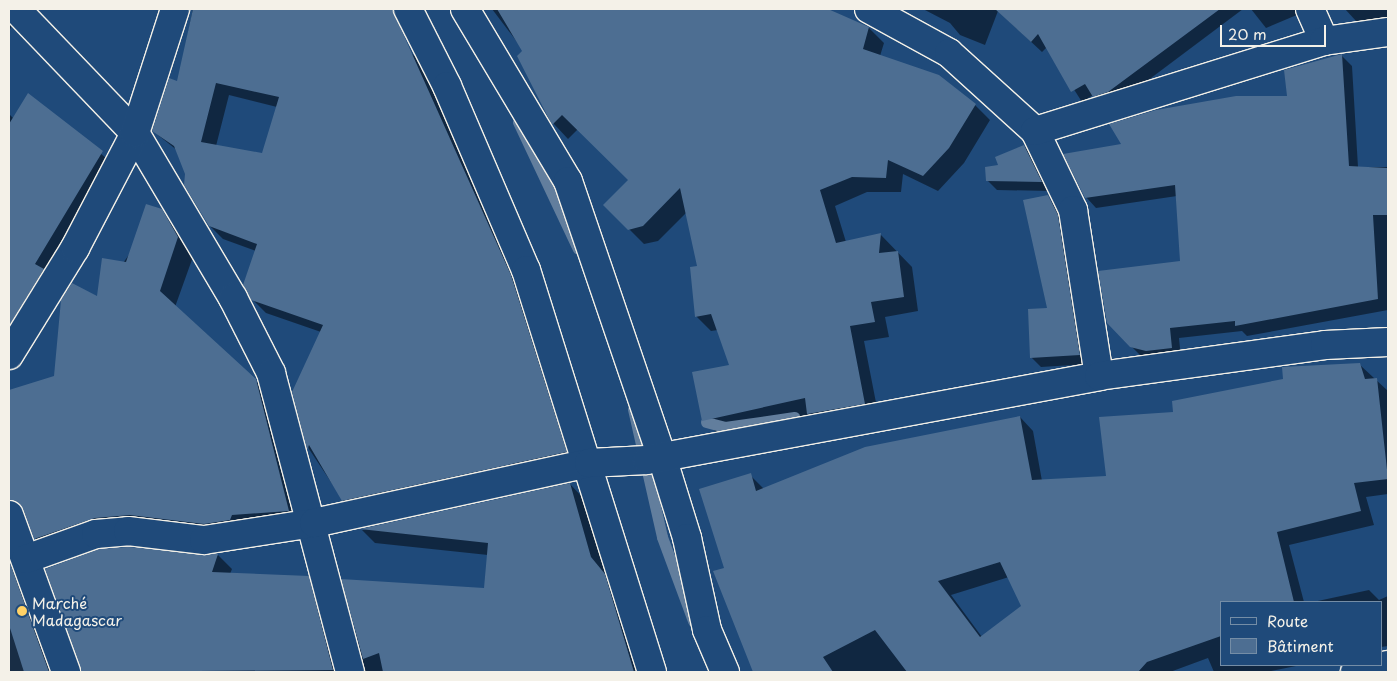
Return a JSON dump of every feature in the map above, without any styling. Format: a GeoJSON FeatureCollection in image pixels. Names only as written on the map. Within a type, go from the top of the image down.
{"type":"FeatureCollection","features":[{"type":"Feature","properties":{"kind":"street"},"geometry":{"type":"LineString","coordinates":[[16,9],[135,133],[233,298],[271,373],[314,523],[350,672]]}},
{"type":"Feature","properties":{"kind":"street"},"geometry":{"type":"LineString","coordinates":[[9,355],[74,248],[135,133],[175,9]]}},
{"type":"Feature","properties":{"kind":"street"},"geometry":{"type":"LineString","coordinates":[[408,9],[447,86],[526,270],[589,463],[652,672]]}},
{"type":"Feature","properties":{"kind":"street"},"geometry":{"type":"LineString","coordinates":[[465,9],[568,181],[646,460],[687,538],[707,630],[725,672]]}},
{"type":"Feature","properties":{"kind":"street"},"geometry":{"type":"LineString","coordinates":[[869,9],[949,53],[1035,131],[1073,210],[1099,376]]}},
{"type":"Feature","properties":{"kind":"street"},"geometry":{"type":"LineString","coordinates":[[1310,9],[1324,41]]}},
{"type":"Feature","properties":{"kind":"street"},"geometry":{"type":"LineString","coordinates":[[1035,131],[1324,41],[1388,32]]}},
{"type":"Feature","properties":{"kind":"street"},"geometry":{"type":"LineString","coordinates":[[26,559],[96,534],[128,531],[204,540],[314,523],[589,463],[646,460],[1099,376],[1325,345],[1388,342]]}},
{"type":"Feature","properties":{"kind":"street"},"geometry":{"type":"LineString","coordinates":[[9,515],[66,672]]}},
{"type":"Feature","properties":{"kind":"street"},"geometry":{"type":"LineString","coordinates":[[1355,672],[1388,666]]}},
{"type":"Feature","properties":{"kind":"shaded area","name":"Marché Madagascar"},"geometry":{"type":"Polygon","coordinates":[[[9,539],[56,672],[9,672],[9,539]]]}},
{"type":"Feature","properties":{"kind":"building"},"geometry":{"type":"Polygon","coordinates":[[[193,9],[392,9],[511,275],[567,452],[342,501],[309,445],[307,450],[292,392],[323,325],[251,300],[243,285],[257,244],[209,226],[184,185],[185,174],[174,146],[152,131],[169,78],[177,81],[193,9]],[[216,83],[201,142],[262,153],[279,97],[216,83]]]}},
{"type":"Feature","properties":{"kind":"building"},"geometry":{"type":"Polygon","coordinates":[[[497,9],[828,9],[869,27],[863,49],[939,75],[976,104],[949,148],[923,176],[888,160],[886,178],[852,177],[820,190],[836,243],[881,233],[879,253],[898,251],[904,297],[871,302],[875,322],[850,326],[865,404],[807,414],[805,398],[702,421],[692,372],[729,365],[711,314],[695,317],[690,267],[697,266],[680,188],[643,226],[628,230],[603,205],[628,180],[562,115],[552,125],[517,56],[522,51],[497,9]]]}},
{"type":"Feature","properties":{"kind":"building"},"geometry":{"type":"Polygon","coordinates":[[[995,9],[1220,9],[1108,92],[1093,97],[1085,84],[1071,92],[1038,34],[1031,42],[995,9]]]}},
{"type":"Feature","properties":{"kind":"building"},"geometry":{"type":"Polygon","coordinates":[[[1342,54],[1349,166],[1387,168],[1388,215],[1373,215],[1378,299],[1235,326],[1235,321],[1170,328],[1172,348],[1146,351],[1130,347],[1107,323],[1098,271],[1180,261],[1175,185],[1085,198],[1063,154],[1121,144],[1109,124],[1156,110],[1236,96],[1287,96],[1284,70],[1342,54]]]}},
{"type":"Feature","properties":{"kind":"building"},"geometry":{"type":"Polygon","coordinates":[[[28,93],[103,151],[35,264],[44,269],[9,326],[9,124],[28,93]]]}},
{"type":"Feature","properties":{"kind":"building"},"geometry":{"type":"Polygon","coordinates":[[[1024,145],[1042,182],[986,181],[985,167],[998,165],[995,157],[1024,145]]]}},
{"type":"Feature","properties":{"kind":"building"},"geometry":{"type":"Polygon","coordinates":[[[1048,195],[1058,215],[1080,355],[1030,358],[1028,309],[1047,308],[1023,200],[1048,195]]]}},
{"type":"Feature","properties":{"kind":"building"},"geometry":{"type":"Polygon","coordinates":[[[146,204],[162,209],[178,237],[160,291],[256,379],[289,511],[232,515],[230,520],[204,524],[130,515],[95,518],[34,539],[23,509],[9,500],[9,390],[54,376],[61,300],[72,283],[97,296],[102,258],[126,262],[146,204]]]}},
{"type":"Feature","properties":{"kind":"building"},"geometry":{"type":"Polygon","coordinates":[[[1360,363],[1365,379],[1377,378],[1388,479],[1354,483],[1361,511],[1277,532],[1294,601],[1220,601],[1220,636],[1147,662],[1138,672],[907,672],[875,630],[823,657],[833,672],[753,672],[713,571],[724,568],[699,489],[751,473],[756,491],[865,447],[1020,416],[1032,480],[1106,476],[1099,417],[1173,412],[1172,401],[1283,379],[1282,367],[1360,363]],[[1000,562],[938,581],[980,637],[1021,606],[1000,562]]]}},
{"type":"Feature","properties":{"kind":"building"},"geometry":{"type":"Polygon","coordinates":[[[570,483],[591,557],[605,574],[634,672],[383,672],[379,653],[363,659],[341,579],[484,588],[488,543],[360,529],[570,483]]]}},
{"type":"Feature","properties":{"kind":"building"},"geometry":{"type":"Polygon","coordinates":[[[128,547],[218,554],[212,572],[309,576],[333,670],[81,672],[45,569],[99,549],[128,547]]]}},
{"type":"Feature","properties":{"kind":"building","name":"Marché Madagascar"},"geometry":{"type":"Polygon","coordinates":[[[9,560],[49,672],[24,672],[9,625],[9,560]]]}},
{"type":"Feature","properties":{"kind":"waterway"},"geometry":{"type":"LineString","coordinates":[[518,122],[578,249]]}},
{"type":"Feature","properties":{"kind":"waterway"},"geometry":{"type":"LineString","coordinates":[[633,409],[662,537],[693,621]]}},
{"type":"Feature","properties":{"kind":"waterway"},"geometry":{"type":"LineString","coordinates":[[706,422],[725,427],[794,417]]}},
{"type":"Feature","properties":{"kind":"place","name":"Marché Madagascar"},"geometry":{"type":"Point","coordinates":[22,611]}}]}
